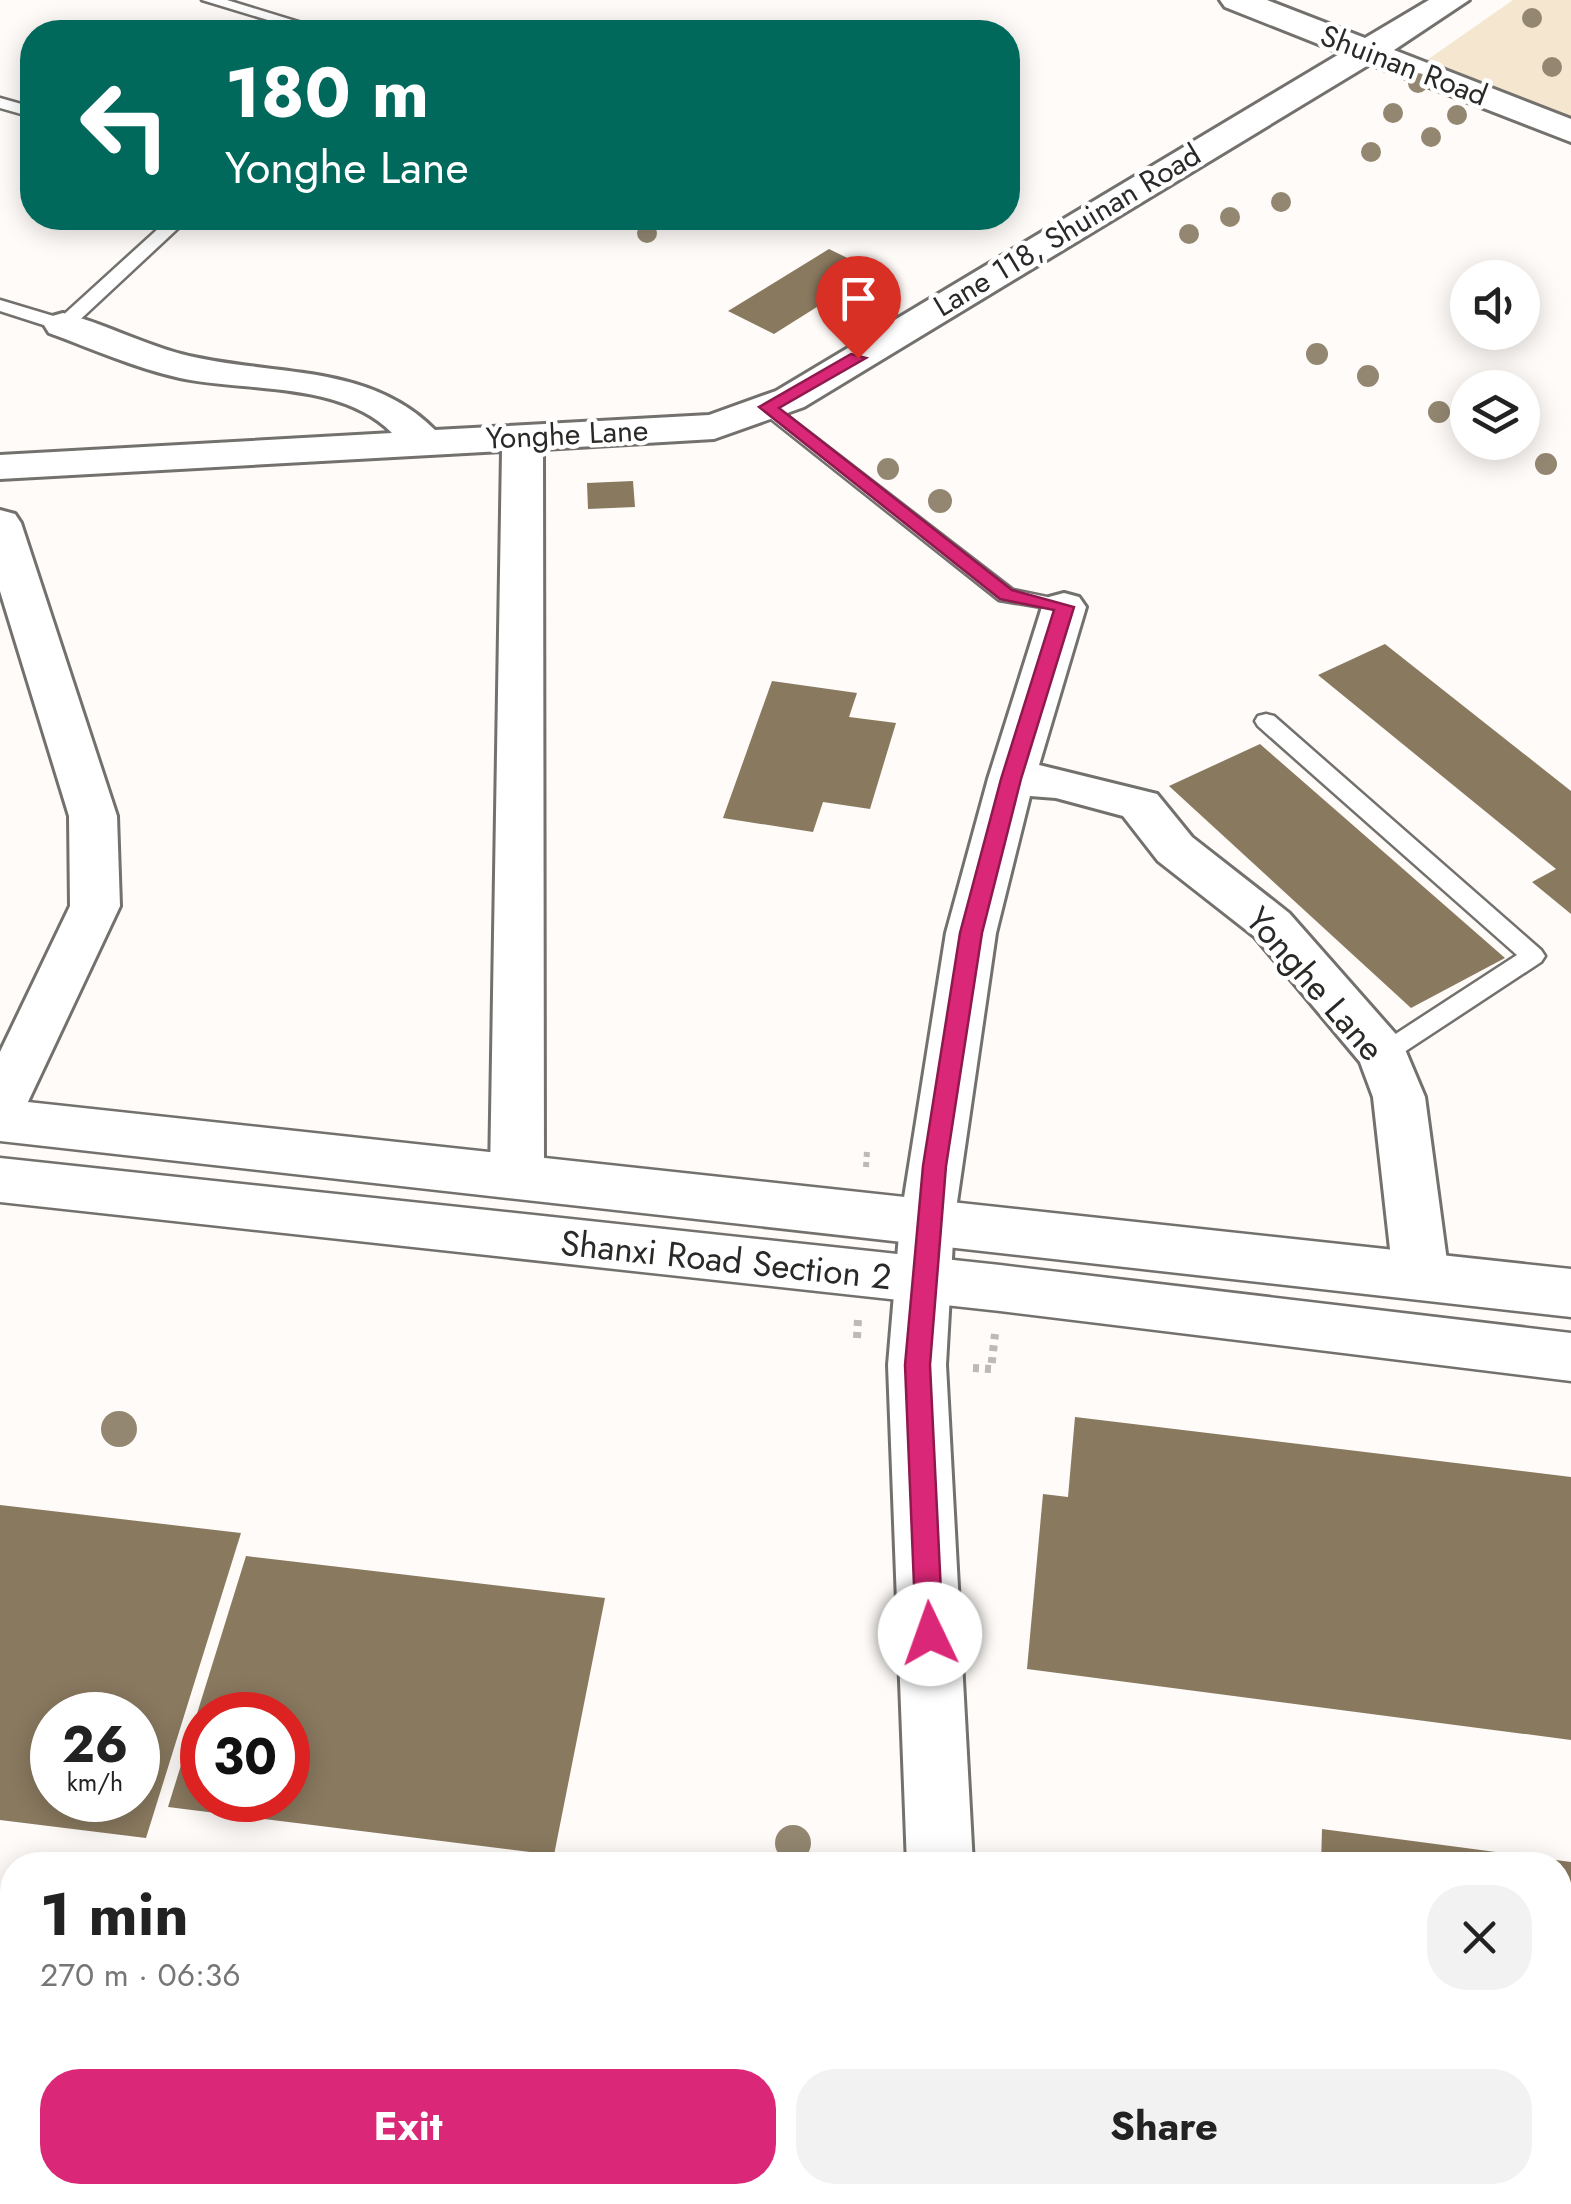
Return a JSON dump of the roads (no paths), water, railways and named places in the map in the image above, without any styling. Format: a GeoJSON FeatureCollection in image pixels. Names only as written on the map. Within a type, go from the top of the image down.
{"type":"FeatureCollection","features":[{"type":"Feature","properties":{"kind":"street","name":"Shuinan Road"},"geometry":{"type":"LineString","coordinates":[[1237,0],[1571,131]]}},
{"type":"Feature","properties":{"kind":"street","name":"Lane 118, Shuinan Road"},"geometry":{"type":"LineString","coordinates":[[768,407],[790,398],[1364,49],[1452,0]]}},
{"type":"Feature","properties":{"kind":"street"},"geometry":{"type":"LineString","coordinates":[[63,324],[180,366],[338,390],[409,422],[424,441]]}},
{"type":"Feature","properties":{"kind":"street","name":"Yonghe Lane"},"geometry":{"type":"LineString","coordinates":[[0,466],[714,427],[768,407]]}},
{"type":"Feature","properties":{"kind":"street"},"geometry":{"type":"LineString","coordinates":[[517,1176],[523,437]]}},
{"type":"Feature","properties":{"kind":"street"},"geometry":{"type":"LineString","coordinates":[[0,523],[93,816],[94,906],[0,1106]]}},
{"type":"Feature","properties":{"kind":"street"},"geometry":{"type":"LineString","coordinates":[[939,1852],[917,1365],[927,1223],[971,933],[1011,779],[1064,607]]}},
{"type":"Feature","properties":{"kind":"street","name":"Yonghe Lane"},"geometry":{"type":"LineString","coordinates":[[1011,779],[1056,782],[1140,805],[1175,849],[1272,925],[1384,1054],[1400,1097],[1422,1276]]}},
{"type":"Feature","properties":{"kind":"street","name":"Shanxi Road Section 2"},"geometry":{"type":"LineString","coordinates":[[0,1120],[1571,1293]]}},
{"type":"Feature","properties":{"kind":"street","name":"Shanxi Road Section 2"},"geometry":{"type":"LineString","coordinates":[[0,1180],[1571,1356]]}},
{"type":"Feature","properties":{"kind":"lane"},"geometry":{"type":"LineString","coordinates":[[210,0],[280,20]]}},
{"type":"Feature","properties":{"kind":"lane"},"geometry":{"type":"LineString","coordinates":[[0,305],[63,324],[167,230]]}},
{"type":"Feature","properties":{"kind":"lane"},"geometry":{"type":"LineString","coordinates":[[768,407],[1006,594],[1064,607]]}},
{"type":"Feature","properties":{"kind":"lane"},"geometry":{"type":"LineString","coordinates":[[1266,721],[1533,956],[1384,1054]]}}]}
